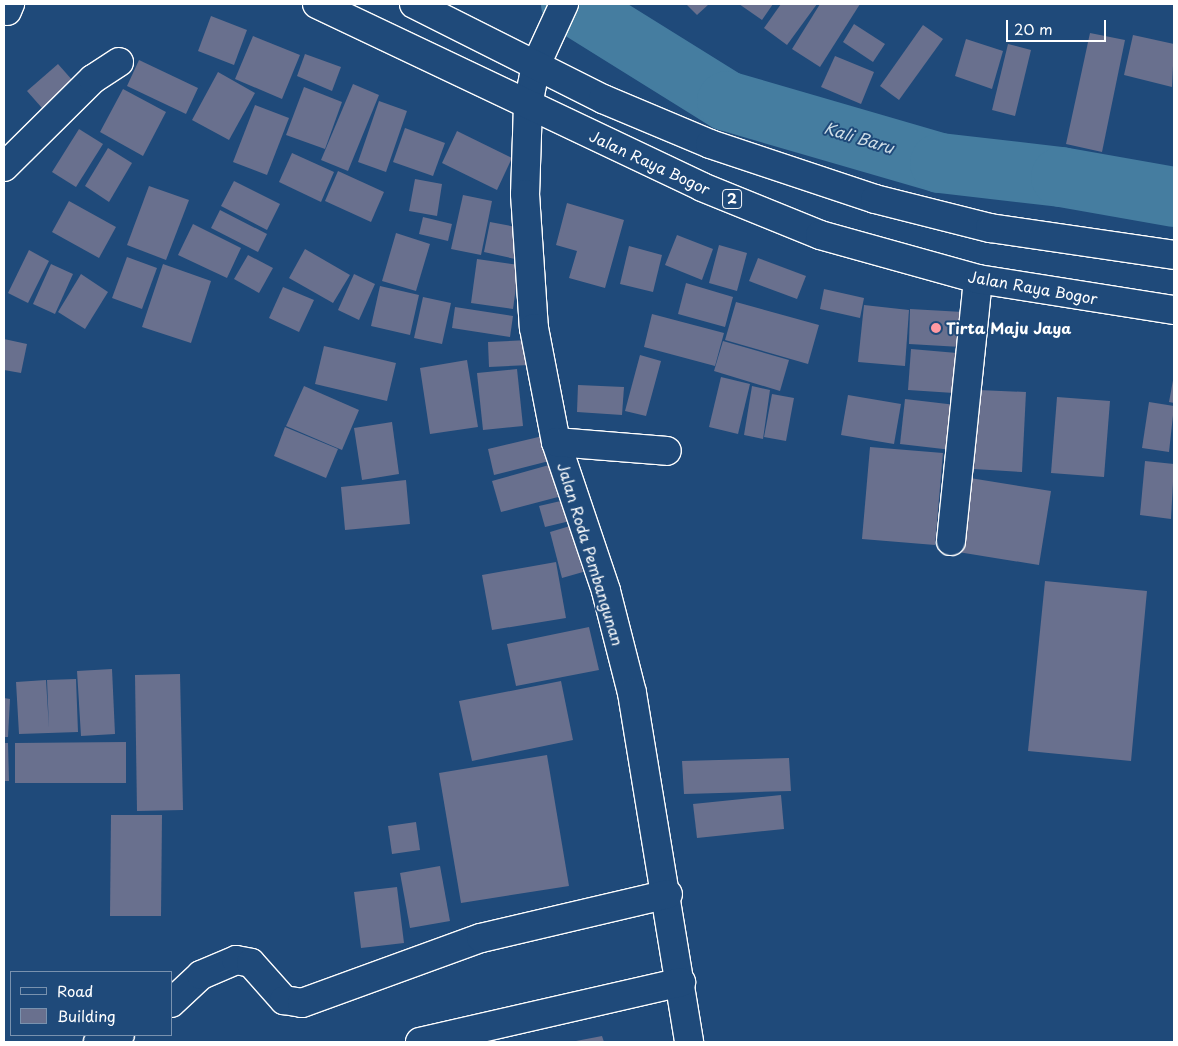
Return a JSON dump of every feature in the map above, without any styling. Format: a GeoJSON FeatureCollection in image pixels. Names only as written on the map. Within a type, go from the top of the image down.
{"type":"FeatureCollection","features":[{"type":"Feature","properties":{"kind":"main road","name":"Jalan Raya Bogor"},"geometry":{"type":"LineString","coordinates":[[317,4],[702,187],[820,235],[978,279],[1174,310]]}},
{"type":"Feature","properties":{"kind":"main road"},"geometry":{"type":"LineString","coordinates":[[414,4],[536,64],[710,144],[875,199],[990,228],[1174,255]]}},
{"type":"Feature","properties":{"kind":"main road","name":"Jalan Roda Pembangunan"},"geometry":{"type":"LineString","coordinates":[[564,4],[536,64],[528,104],[527,268],[556,442],[606,591],[632,693],[668,894],[689,1042]]}},
{"type":"Feature","properties":{"kind":"main road"},"geometry":{"type":"LineString","coordinates":[[4,167],[93,79],[119,62]]}},
{"type":"Feature","properties":{"kind":"main road"},"geometry":{"type":"LineString","coordinates":[[951,541],[978,279]]}},
{"type":"Feature","properties":{"kind":"main road"},"geometry":{"type":"LineString","coordinates":[[556,442],[667,452]]}},
{"type":"Feature","properties":{"kind":"main road"},"geometry":{"type":"LineString","coordinates":[[172,1002],[201,975],[236,960],[251,963],[284,1000],[302,1003],[481,938],[668,894]]}},
{"type":"Feature","properties":{"kind":"main road"},"geometry":{"type":"LineString","coordinates":[[420,1042],[681,982]]}},
{"type":"Feature","properties":{"kind":"main road"},"geometry":{"type":"LineString","coordinates":[[98,1042],[117,1036]]}},
{"type":"Feature","properties":{"kind":"building"},"geometry":{"type":"Polygon","coordinates":[[[686,4],[709,4],[697,15],[686,4]]]}},
{"type":"Feature","properties":{"kind":"building"},"geometry":{"type":"Polygon","coordinates":[[[739,4],[773,4],[762,20],[739,4]]]}},
{"type":"Feature","properties":{"kind":"building"},"geometry":{"type":"Polygon","coordinates":[[[781,4],[817,4],[787,45],[764,28],[781,4]]]}},
{"type":"Feature","properties":{"kind":"building"},"geometry":{"type":"Polygon","coordinates":[[[820,4],[860,4],[820,67],[792,49],[820,4]]]}},
{"type":"Feature","properties":{"kind":"building"},"geometry":{"type":"Polygon","coordinates":[[[211,16],[247,30],[234,65],[198,51],[211,16]]]}},
{"type":"Feature","properties":{"kind":"building"},"geometry":{"type":"Polygon","coordinates":[[[854,24],[885,44],[873,62],[843,42],[854,24]]]}},
{"type":"Feature","properties":{"kind":"building"},"geometry":{"type":"Polygon","coordinates":[[[923,25],[943,39],[899,100],[880,86],[923,25]]]}},
{"type":"Feature","properties":{"kind":"building"},"geometry":{"type":"Polygon","coordinates":[[[1090,33],[1125,40],[1102,152],[1066,144],[1090,33]]]}},
{"type":"Feature","properties":{"kind":"building"},"geometry":{"type":"Polygon","coordinates":[[[1133,35],[1174,44],[1172,87],[1124,75],[1133,35]]]}},
{"type":"Feature","properties":{"kind":"building"},"geometry":{"type":"Polygon","coordinates":[[[253,36],[300,55],[282,99],[235,79],[253,36]]]}},
{"type":"Feature","properties":{"kind":"building"},"geometry":{"type":"Polygon","coordinates":[[[966,39],[1003,51],[992,89],[955,76],[966,39]]]}},
{"type":"Feature","properties":{"kind":"building"},"geometry":{"type":"Polygon","coordinates":[[[1008,44],[1031,50],[1015,116],[992,110],[1008,44]]]}},
{"type":"Feature","properties":{"kind":"building"},"geometry":{"type":"Polygon","coordinates":[[[305,54],[341,67],[332,91],[297,76],[305,54]]]}},
{"type":"Feature","properties":{"kind":"building"},"geometry":{"type":"Polygon","coordinates":[[[835,56],[874,72],[861,104],[821,87],[835,56]]]}},
{"type":"Feature","properties":{"kind":"building"},"geometry":{"type":"Polygon","coordinates":[[[139,60],[198,88],[186,114],[127,86],[139,60]]]}},
{"type":"Feature","properties":{"kind":"building"},"geometry":{"type":"Polygon","coordinates":[[[58,64],[73,81],[42,108],[27,91],[58,64]]]}},
{"type":"Feature","properties":{"kind":"building"},"geometry":{"type":"Polygon","coordinates":[[[218,72],[255,93],[229,140],[192,120],[218,72]]]}},
{"type":"Feature","properties":{"kind":"building"},"geometry":{"type":"Polygon","coordinates":[[[353,84],[379,95],[348,171],[321,160],[353,84]]]}},
{"type":"Feature","properties":{"kind":"building"},"geometry":{"type":"Polygon","coordinates":[[[304,87],[342,102],[325,149],[286,135],[304,87]]]}},
{"type":"Feature","properties":{"kind":"building"},"geometry":{"type":"Polygon","coordinates":[[[123,89],[166,112],[143,156],[100,132],[123,89]]]}},
{"type":"Feature","properties":{"kind":"building"},"geometry":{"type":"Polygon","coordinates":[[[379,101],[407,111],[386,172],[358,162],[379,101]]]}},
{"type":"Feature","properties":{"kind":"building"},"geometry":{"type":"Polygon","coordinates":[[[255,105],[289,118],[267,175],[233,162],[255,105]]]}},
{"type":"Feature","properties":{"kind":"building"},"geometry":{"type":"Polygon","coordinates":[[[405,128],[445,143],[433,176],[393,162],[405,128]]]}},
{"type":"Feature","properties":{"kind":"building"},"geometry":{"type":"Polygon","coordinates":[[[79,129],[103,144],[76,187],[52,172],[79,129]]]}},
{"type":"Feature","properties":{"kind":"building"},"geometry":{"type":"Polygon","coordinates":[[[457,131],[512,158],[497,190],[442,163],[457,131]]]}},
{"type":"Feature","properties":{"kind":"building"},"geometry":{"type":"Polygon","coordinates":[[[108,148],[132,163],[109,202],[85,186],[108,148]]]}},
{"type":"Feature","properties":{"kind":"building"},"geometry":{"type":"Polygon","coordinates":[[[292,153],[334,172],[321,202],[279,182],[292,153]]]}},
{"type":"Feature","properties":{"kind":"building"},"geometry":{"type":"Polygon","coordinates":[[[338,171],[384,192],[371,222],[325,201],[338,171]]]}},
{"type":"Feature","properties":{"kind":"building"},"geometry":{"type":"Polygon","coordinates":[[[415,179],[442,184],[437,216],[409,211],[415,179]]]}},
{"type":"Feature","properties":{"kind":"building"},"geometry":{"type":"Polygon","coordinates":[[[234,181],[280,204],[267,230],[221,206],[234,181]]]}},
{"type":"Feature","properties":{"kind":"building"},"geometry":{"type":"Polygon","coordinates":[[[149,186],[189,200],[166,260],[127,245],[149,186]]]}},
{"type":"Feature","properties":{"kind":"building"},"geometry":{"type":"Polygon","coordinates":[[[463,195],[492,201],[481,255],[451,249],[463,195]]]}},
{"type":"Feature","properties":{"kind":"building"},"geometry":{"type":"Polygon","coordinates":[[[69,201],[116,227],[99,258],[52,232],[69,201]]]}},
{"type":"Feature","properties":{"kind":"building"},"geometry":{"type":"Polygon","coordinates":[[[567,203],[624,220],[605,288],[569,278],[577,251],[556,245],[567,203]]]}},
{"type":"Feature","properties":{"kind":"building"},"geometry":{"type":"Polygon","coordinates":[[[220,210],[267,234],[258,252],[211,228],[220,210]]]}},
{"type":"Feature","properties":{"kind":"building"},"geometry":{"type":"Polygon","coordinates":[[[423,217],[452,224],[448,241],[419,234],[423,217]]]}},
{"type":"Feature","properties":{"kind":"building"},"geometry":{"type":"Polygon","coordinates":[[[490,222],[521,228],[515,259],[484,252],[490,222]]]}},
{"type":"Feature","properties":{"kind":"building"},"geometry":{"type":"Polygon","coordinates":[[[193,224],[241,248],[227,278],[178,255],[193,224]]]}},
{"type":"Feature","properties":{"kind":"building"},"geometry":{"type":"Polygon","coordinates":[[[396,233],[430,244],[416,291],[382,281],[396,233]]]}},
{"type":"Feature","properties":{"kind":"building"},"geometry":{"type":"Polygon","coordinates":[[[677,235],[713,249],[702,280],[665,265],[677,235]]]}},
{"type":"Feature","properties":{"kind":"building"},"geometry":{"type":"Polygon","coordinates":[[[719,245],[747,253],[737,291],[709,283],[719,245]]]}},
{"type":"Feature","properties":{"kind":"building"},"geometry":{"type":"Polygon","coordinates":[[[629,246],[662,255],[653,292],[620,284],[629,246]]]}},
{"type":"Feature","properties":{"kind":"building"},"geometry":{"type":"Polygon","coordinates":[[[305,249],[350,275],[333,303],[289,278],[305,249]]]}},
{"type":"Feature","properties":{"kind":"building"},"geometry":{"type":"Polygon","coordinates":[[[29,250],[49,261],[28,303],[8,293],[29,250]]]}},
{"type":"Feature","properties":{"kind":"building"},"geometry":{"type":"Polygon","coordinates":[[[248,255],[273,268],[259,293],[234,279],[248,255]]]}},
{"type":"Feature","properties":{"kind":"building"},"geometry":{"type":"Polygon","coordinates":[[[127,257],[157,268],[142,309],[112,298],[127,257]]]}},
{"type":"Feature","properties":{"kind":"building"},"geometry":{"type":"Polygon","coordinates":[[[758,258],[806,276],[797,299],[749,281],[758,258]]]}},
{"type":"Feature","properties":{"kind":"building"},"geometry":{"type":"Polygon","coordinates":[[[477,259],[519,265],[513,309],[471,303],[477,259]]]}},
{"type":"Feature","properties":{"kind":"building"},"geometry":{"type":"Polygon","coordinates":[[[51,264],[73,274],[55,314],[33,304],[51,264]]]}},
{"type":"Feature","properties":{"kind":"building"},"geometry":{"type":"Polygon","coordinates":[[[163,264],[211,281],[191,343],[142,327],[163,264]]]}},
{"type":"Feature","properties":{"kind":"building"},"geometry":{"type":"Polygon","coordinates":[[[81,274],[108,292],[85,329],[58,312],[81,274]]]}},
{"type":"Feature","properties":{"kind":"building"},"geometry":{"type":"Polygon","coordinates":[[[354,274],[375,284],[359,320],[338,310],[354,274]]]}},
{"type":"Feature","properties":{"kind":"building"},"geometry":{"type":"Polygon","coordinates":[[[686,283],[733,297],[725,327],[678,314],[686,283]]]}},
{"type":"Feature","properties":{"kind":"building"},"geometry":{"type":"Polygon","coordinates":[[[380,286],[419,295],[410,335],[371,326],[380,286]]]}},
{"type":"Feature","properties":{"kind":"building"},"geometry":{"type":"Polygon","coordinates":[[[283,287],[314,300],[299,332],[269,318],[283,287]]]}},
{"type":"Feature","properties":{"kind":"building"},"geometry":{"type":"Polygon","coordinates":[[[824,289],[864,298],[860,318],[820,309],[824,289]]]}},
{"type":"Feature","properties":{"kind":"building"},"geometry":{"type":"Polygon","coordinates":[[[423,297],[451,303],[442,344],[414,338],[423,297]]]}},
{"type":"Feature","properties":{"kind":"building"},"geometry":{"type":"Polygon","coordinates":[[[736,302],[819,325],[808,364],[725,340],[736,302]]]}},
{"type":"Feature","properties":{"kind":"building"},"geometry":{"type":"Polygon","coordinates":[[[864,305],[909,310],[905,366],[858,362],[864,305]]]}},
{"type":"Feature","properties":{"kind":"building"},"geometry":{"type":"Polygon","coordinates":[[[455,307],[513,316],[510,337],[452,328],[455,307]]]}},
{"type":"Feature","properties":{"kind":"building","name":"Tirta Maju Jaya"},"geometry":{"type":"Polygon","coordinates":[[[910,309],[963,312],[961,347],[909,344],[910,309]]]}},
{"type":"Feature","properties":{"kind":"building"},"geometry":{"type":"Polygon","coordinates":[[[652,314],[724,333],[715,366],[644,347],[652,314]]]}},
{"type":"Feature","properties":{"kind":"building"},"geometry":{"type":"Polygon","coordinates":[[[4,339],[27,344],[21,373],[4,370],[4,339]]]}},
{"type":"Feature","properties":{"kind":"building"},"geometry":{"type":"Polygon","coordinates":[[[529,340],[529,365],[489,367],[488,342],[529,340]]]}},
{"type":"Feature","properties":{"kind":"building"},"geometry":{"type":"Polygon","coordinates":[[[723,341],[789,360],[780,391],[714,371],[723,341]]]}},
{"type":"Feature","properties":{"kind":"building"},"geometry":{"type":"Polygon","coordinates":[[[324,346],[396,363],[387,401],[315,384],[324,346]]]}},
{"type":"Feature","properties":{"kind":"building"},"geometry":{"type":"Polygon","coordinates":[[[911,349],[957,353],[954,393],[908,390],[911,349]]]}},
{"type":"Feature","properties":{"kind":"building"},"geometry":{"type":"Polygon","coordinates":[[[640,355],[661,361],[646,416],[625,411],[640,355]]]}},
{"type":"Feature","properties":{"kind":"building"},"geometry":{"type":"Polygon","coordinates":[[[467,360],[478,427],[430,434],[420,368],[467,360]]]}},
{"type":"Feature","properties":{"kind":"building"},"geometry":{"type":"Polygon","coordinates":[[[517,369],[523,426],[483,430],[477,373],[517,369]]]}},
{"type":"Feature","properties":{"kind":"building"},"geometry":{"type":"Polygon","coordinates":[[[1174,375],[1174,403],[1169,402],[1174,375]]]}},
{"type":"Feature","properties":{"kind":"building"},"geometry":{"type":"Polygon","coordinates":[[[721,377],[750,384],[738,434],[709,427],[721,377]]]}},
{"type":"Feature","properties":{"kind":"building"},"geometry":{"type":"Polygon","coordinates":[[[578,385],[624,387],[622,415],[577,412],[578,385]]]}},
{"type":"Feature","properties":{"kind":"building"},"geometry":{"type":"Polygon","coordinates":[[[304,386],[359,410],[342,450],[286,426],[304,386]]]}},
{"type":"Feature","properties":{"kind":"building"},"geometry":{"type":"Polygon","coordinates":[[[752,386],[770,390],[763,439],[744,435],[752,386]]]}},
{"type":"Feature","properties":{"kind":"building"},"geometry":{"type":"Polygon","coordinates":[[[978,390],[1026,392],[1022,472],[974,469],[978,390]]]}},
{"type":"Feature","properties":{"kind":"building"},"geometry":{"type":"Polygon","coordinates":[[[772,394],[794,398],[786,441],[764,437],[772,394]]]}},
{"type":"Feature","properties":{"kind":"building"},"geometry":{"type":"Polygon","coordinates":[[[848,395],[901,404],[894,444],[841,435],[848,395]]]}},
{"type":"Feature","properties":{"kind":"building"},"geometry":{"type":"Polygon","coordinates":[[[1057,397],[1110,401],[1104,477],[1051,473],[1057,397]]]}},
{"type":"Feature","properties":{"kind":"building"},"geometry":{"type":"Polygon","coordinates":[[[905,399],[956,405],[952,450],[900,444],[905,399]]]}},
{"type":"Feature","properties":{"kind":"building"},"geometry":{"type":"Polygon","coordinates":[[[1149,402],[1174,406],[1169,452],[1142,448],[1149,402]]]}},
{"type":"Feature","properties":{"kind":"building"},"geometry":{"type":"Polygon","coordinates":[[[392,422],[399,474],[362,480],[354,428],[392,422]]]}},
{"type":"Feature","properties":{"kind":"building"},"geometry":{"type":"Polygon","coordinates":[[[285,427],[338,449],[326,478],[274,456],[285,427]]]}},
{"type":"Feature","properties":{"kind":"building"},"geometry":{"type":"Polygon","coordinates":[[[547,435],[553,460],[494,475],[488,449],[547,435]]]}},
{"type":"Feature","properties":{"kind":"building"},"geometry":{"type":"Polygon","coordinates":[[[870,447],[943,453],[935,545],[862,539],[870,447]]]}},
{"type":"Feature","properties":{"kind":"building"},"geometry":{"type":"Polygon","coordinates":[[[1145,461],[1174,464],[1171,519],[1140,515],[1145,461]]]}},
{"type":"Feature","properties":{"kind":"building"},"geometry":{"type":"Polygon","coordinates":[[[549,465],[558,497],[501,512],[492,481],[549,465]]]}},
{"type":"Feature","properties":{"kind":"building"},"geometry":{"type":"Polygon","coordinates":[[[970,478],[1051,491],[1039,565],[958,552],[970,478]]]}},
{"type":"Feature","properties":{"kind":"building"},"geometry":{"type":"Polygon","coordinates":[[[406,480],[410,524],[345,530],[341,487],[406,480]]]}},
{"type":"Feature","properties":{"kind":"building"},"geometry":{"type":"Polygon","coordinates":[[[565,500],[570,521],[545,527],[539,506],[565,500]]]}},
{"type":"Feature","properties":{"kind":"building"},"geometry":{"type":"Polygon","coordinates":[[[570,526],[583,572],[562,578],[550,532],[570,526]]]}},
{"type":"Feature","properties":{"kind":"building"},"geometry":{"type":"Polygon","coordinates":[[[556,562],[566,618],[492,630],[482,575],[556,562]]]}},
{"type":"Feature","properties":{"kind":"building"},"geometry":{"type":"Polygon","coordinates":[[[1045,581],[1147,591],[1131,761],[1028,751],[1045,581]]]}},
{"type":"Feature","properties":{"kind":"building"},"geometry":{"type":"Polygon","coordinates":[[[589,627],[599,670],[516,686],[507,644],[589,627]]]}},
{"type":"Feature","properties":{"kind":"building"},"geometry":{"type":"Polygon","coordinates":[[[112,669],[115,734],[81,736],[77,671],[112,669]]]}},
{"type":"Feature","properties":{"kind":"building"},"geometry":{"type":"Polygon","coordinates":[[[180,674],[183,810],[137,811],[135,675],[180,674]]]}},
{"type":"Feature","properties":{"kind":"building"},"geometry":{"type":"Polygon","coordinates":[[[76,679],[78,732],[19,734],[16,682],[46,680],[49,728],[47,680],[76,679]]]}},
{"type":"Feature","properties":{"kind":"building"},"geometry":{"type":"Polygon","coordinates":[[[561,681],[573,740],[472,761],[459,701],[561,681]]]}},
{"type":"Feature","properties":{"kind":"building"},"geometry":{"type":"Polygon","coordinates":[[[4,698],[10,699],[8,737],[4,737],[4,698]]]}},
{"type":"Feature","properties":{"kind":"building"},"geometry":{"type":"Polygon","coordinates":[[[126,742],[126,783],[15,783],[15,743],[126,742]]]}},
{"type":"Feature","properties":{"kind":"building"},"geometry":{"type":"Polygon","coordinates":[[[4,743],[8,743],[9,781],[4,781],[4,743]]]}},
{"type":"Feature","properties":{"kind":"building"},"geometry":{"type":"Polygon","coordinates":[[[547,755],[569,886],[461,903],[439,773],[547,755]]]}},
{"type":"Feature","properties":{"kind":"building"},"geometry":{"type":"Polygon","coordinates":[[[789,758],[791,791],[684,794],[682,761],[789,758]]]}},
{"type":"Feature","properties":{"kind":"building"},"geometry":{"type":"Polygon","coordinates":[[[781,795],[784,829],[697,838],[693,804],[781,795]]]}},
{"type":"Feature","properties":{"kind":"building"},"geometry":{"type":"Polygon","coordinates":[[[111,815],[162,815],[161,916],[110,916],[111,815]]]}},
{"type":"Feature","properties":{"kind":"building"},"geometry":{"type":"Polygon","coordinates":[[[416,822],[420,850],[392,854],[388,826],[416,822]]]}},
{"type":"Feature","properties":{"kind":"building"},"geometry":{"type":"Polygon","coordinates":[[[440,866],[450,921],[410,928],[400,873],[440,866]]]}},
{"type":"Feature","properties":{"kind":"building"},"geometry":{"type":"Polygon","coordinates":[[[397,887],[404,943],[361,948],[354,892],[397,887]]]}},
{"type":"Feature","properties":{"kind":"building"},"geometry":{"type":"Polygon","coordinates":[[[602,1036],[604,1042],[576,1042],[576,1041],[602,1036]]]}},
{"type":"Feature","properties":{"kind":"waterway","name":"Kali Baru"},"geometry":{"type":"LineString","coordinates":[[571,4],[727,101],[940,163],[1061,177],[1174,197]]}},
{"type":"Feature","properties":{"kind":"place","name":"Tirta Maju Jaya"},"geometry":{"type":"Point","coordinates":[936,328]}}]}
